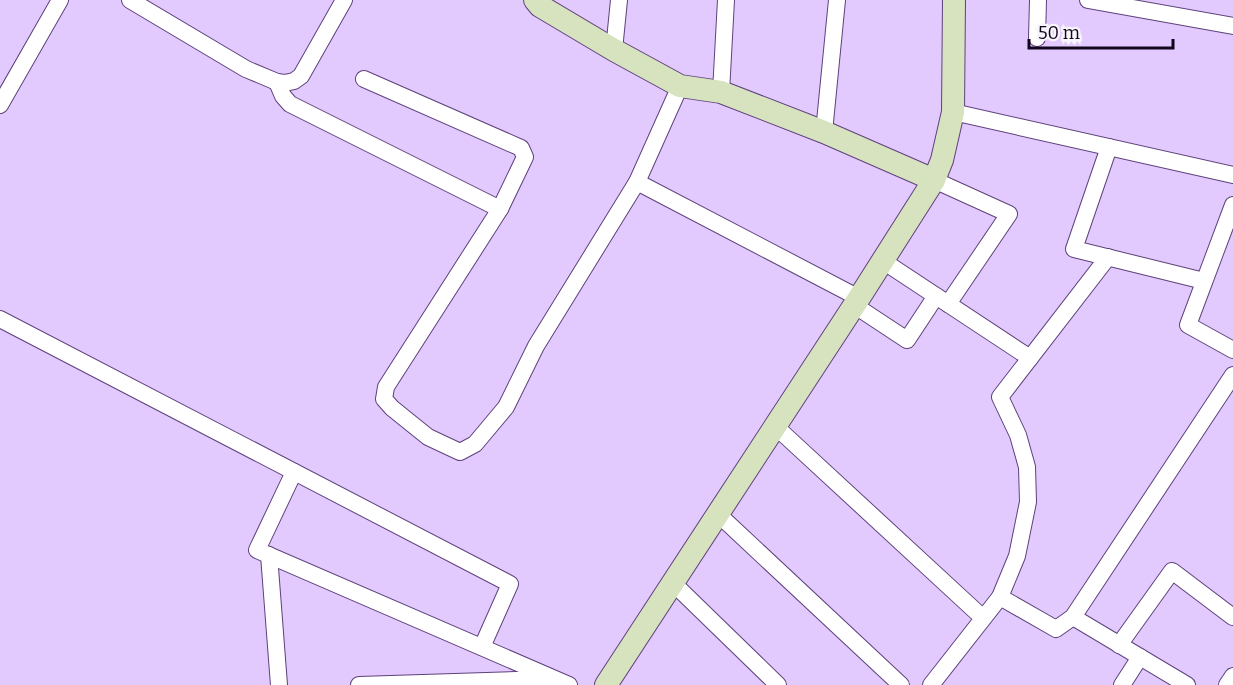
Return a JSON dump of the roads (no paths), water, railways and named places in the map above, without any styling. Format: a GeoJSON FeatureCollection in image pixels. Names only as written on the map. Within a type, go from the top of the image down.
{"type":"FeatureCollection","features":[{"type":"Feature","properties":{"kind":"street"},"geometry":{"type":"LineString","coordinates":[[0,105],[60,0]]}},
{"type":"Feature","properties":{"kind":"street"},"geometry":{"type":"LineString","coordinates":[[130,0],[246,69],[285,83],[301,76],[344,0]]}},
{"type":"Feature","properties":{"kind":"street"},"geometry":{"type":"LineString","coordinates":[[534,0],[540,6],[614,50],[680,86],[721,92],[824,132],[1009,214],[942,300],[907,340],[857,301],[637,182]]}},
{"type":"Feature","properties":{"kind":"street"},"geometry":{"type":"LineString","coordinates":[[614,50],[619,0]]}},
{"type":"Feature","properties":{"kind":"street"},"geometry":{"type":"LineString","coordinates":[[721,92],[726,0]]}},
{"type":"Feature","properties":{"kind":"street"},"geometry":{"type":"LineString","coordinates":[[824,132],[837,0]]}},
{"type":"Feature","properties":{"kind":"street"},"geometry":{"type":"LineString","coordinates":[[1036,38],[1038,0]]}},
{"type":"Feature","properties":{"kind":"street"},"geometry":{"type":"LineString","coordinates":[[1088,0],[1158,6],[1233,26]]}},
{"type":"Feature","properties":{"kind":"street"},"geometry":{"type":"LineString","coordinates":[[606,685],[934,180],[942,160],[953,112],[949,4]]}},
{"type":"Feature","properties":{"kind":"street"},"geometry":{"type":"LineString","coordinates":[[364,78],[521,148],[525,157],[500,209],[386,387],[384,399],[392,408],[428,437],[460,452],[475,444],[506,407],[536,346],[637,182],[680,86]]}},
{"type":"Feature","properties":{"kind":"street"},"geometry":{"type":"LineString","coordinates":[[277,82],[282,96],[290,104],[500,209]]}},
{"type":"Feature","properties":{"kind":"street"},"geometry":{"type":"LineString","coordinates":[[953,112],[1233,175]]}},
{"type":"Feature","properties":{"kind":"street"},"geometry":{"type":"LineString","coordinates":[[1109,147],[1074,249],[1204,281]]}},
{"type":"Feature","properties":{"kind":"street"},"geometry":{"type":"LineString","coordinates":[[1233,205],[1188,325],[1233,350]]}},
{"type":"Feature","properties":{"kind":"street"},"geometry":{"type":"LineString","coordinates":[[931,685],[1000,597],[1017,556],[1028,502],[1027,467],[1018,435],[1000,398],[1108,257]]}},
{"type":"Feature","properties":{"kind":"street"},"geometry":{"type":"LineString","coordinates":[[883,261],[1030,358]]}},
{"type":"Feature","properties":{"kind":"street"},"geometry":{"type":"LineString","coordinates":[[0,319],[510,584],[482,647]]}},
{"type":"Feature","properties":{"kind":"street"},"geometry":{"type":"LineString","coordinates":[[1000,597],[1056,629],[1073,617],[1233,375]]}},
{"type":"Feature","properties":{"kind":"street"},"geometry":{"type":"LineString","coordinates":[[775,426],[983,618]]}},
{"type":"Feature","properties":{"kind":"street"},"geometry":{"type":"LineString","coordinates":[[294,472],[257,550],[562,682]]}},
{"type":"Feature","properties":{"kind":"street"},"geometry":{"type":"LineString","coordinates":[[718,514],[901,685]]}},
{"type":"Feature","properties":{"kind":"street"},"geometry":{"type":"LineString","coordinates":[[269,555],[279,685]]}},
{"type":"Feature","properties":{"kind":"street"},"geometry":{"type":"LineString","coordinates":[[1119,645],[1172,571],[1233,617]]}},
{"type":"Feature","properties":{"kind":"street"},"geometry":{"type":"LineString","coordinates":[[673,583],[778,685]]}},
{"type":"Feature","properties":{"kind":"street"},"geometry":{"type":"LineString","coordinates":[[1073,617],[1187,685]]}},
{"type":"Feature","properties":{"kind":"street"},"geometry":{"type":"LineString","coordinates":[[1122,685],[1140,657]]}},
{"type":"Feature","properties":{"kind":"street"},"geometry":{"type":"LineString","coordinates":[[1227,685],[1233,676]]}},
{"type":"Feature","properties":{"kind":"street"},"geometry":{"type":"LineString","coordinates":[[359,685],[562,682]]}}]}
